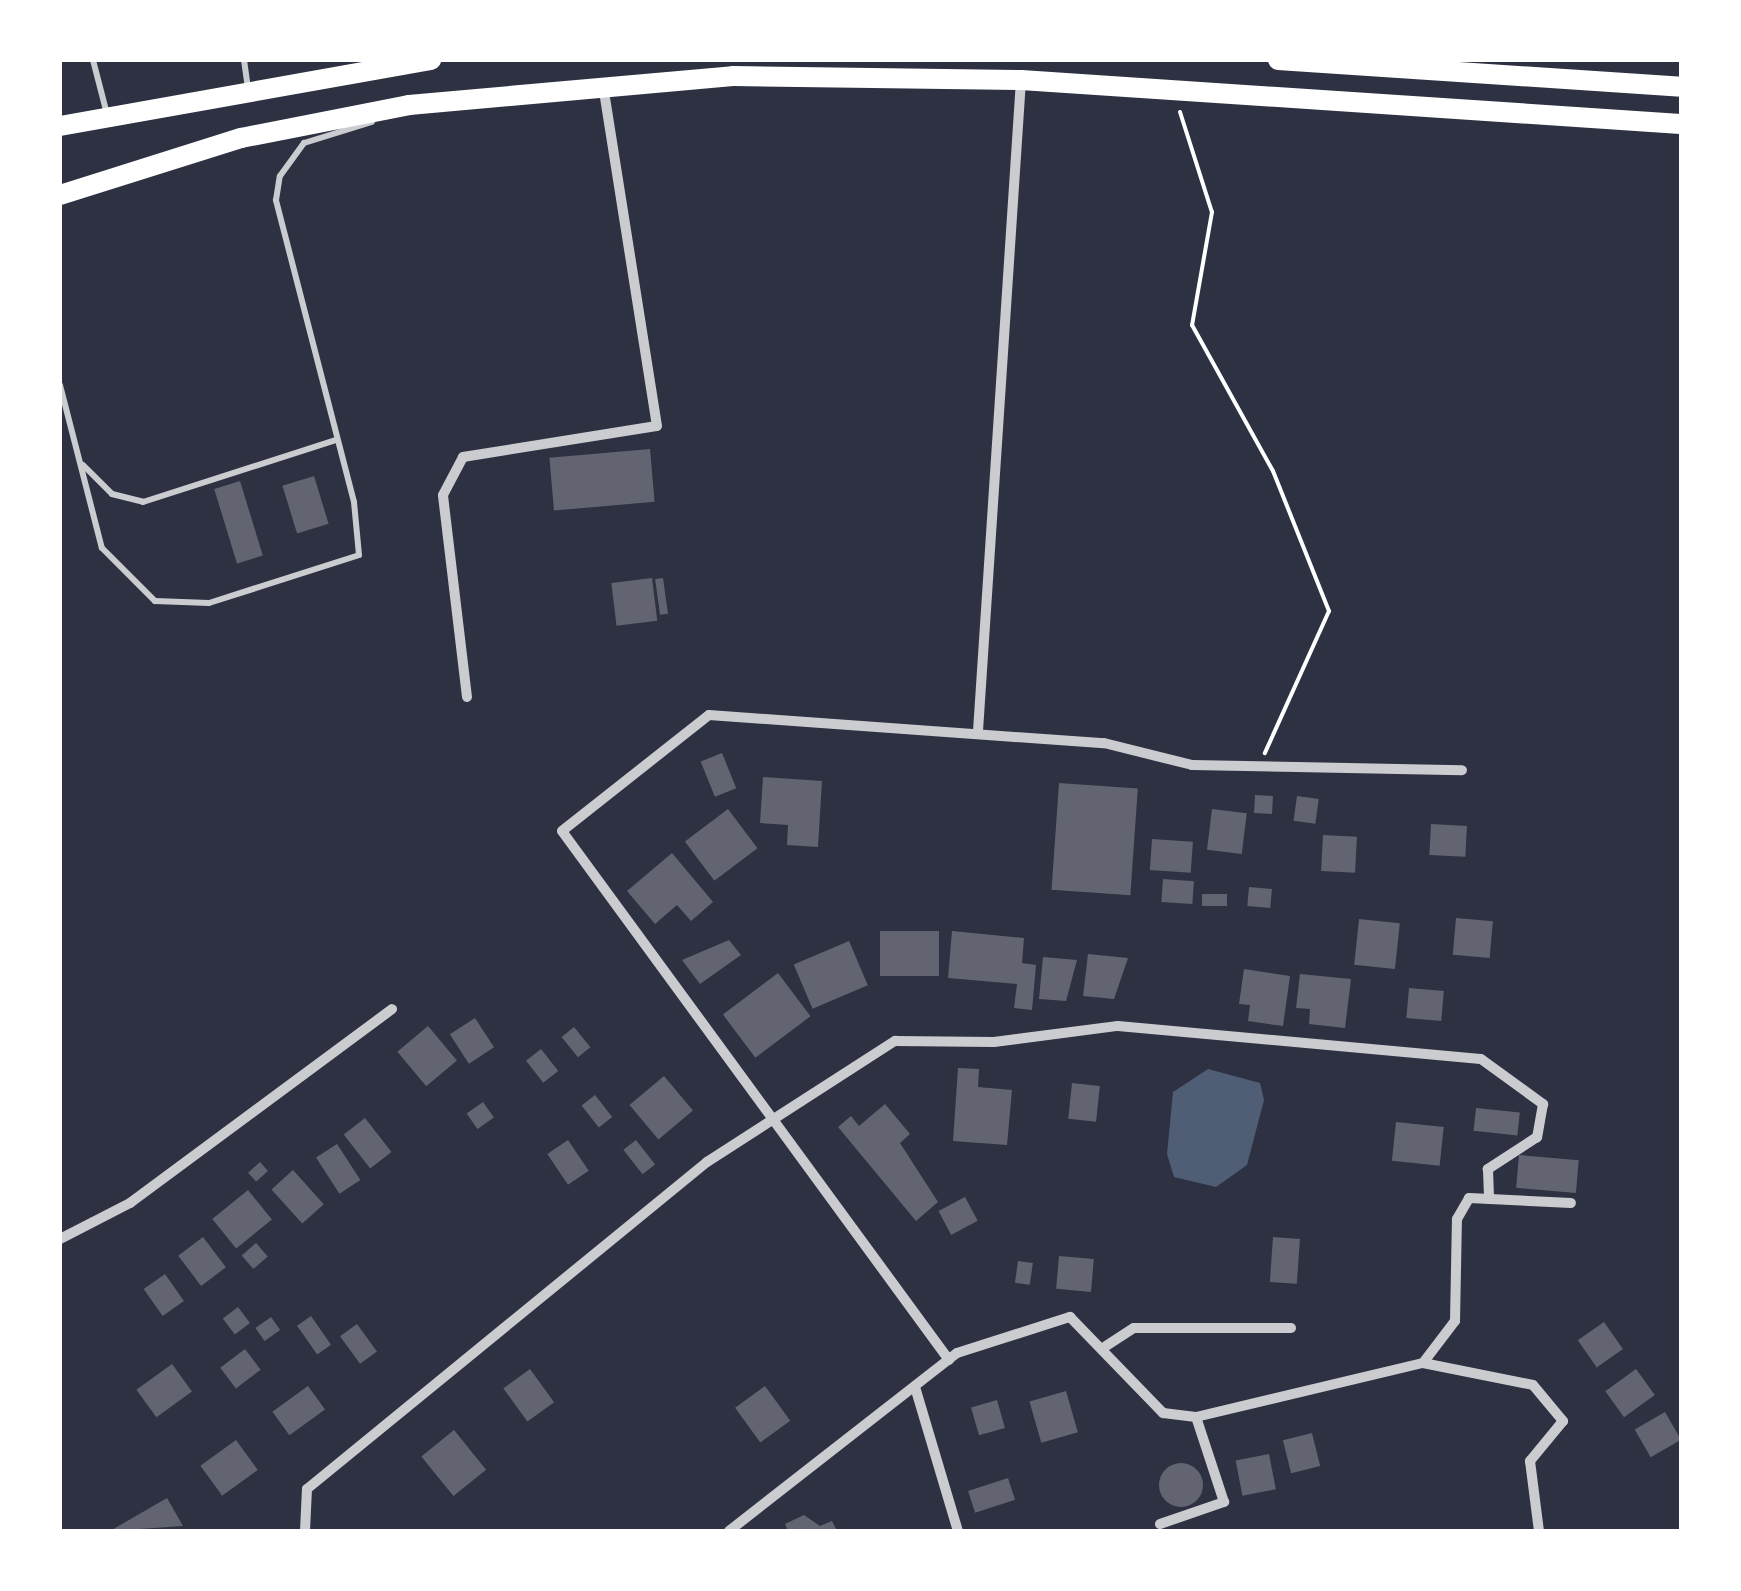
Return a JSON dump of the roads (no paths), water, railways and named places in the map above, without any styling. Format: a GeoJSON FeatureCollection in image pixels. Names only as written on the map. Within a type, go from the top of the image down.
{"type":"FeatureCollection","features":[{"type":"Feature","properties":{"kind":"main road"},"geometry":{"type":"LineString","coordinates":[[60,126],[248,88],[430,60]]}},
{"type":"Feature","properties":{"kind":"main road"},"geometry":{"type":"LineString","coordinates":[[1278,60],[1681,87]]}},
{"type":"Feature","properties":{"kind":"main road"},"geometry":{"type":"LineString","coordinates":[[1403,60],[1681,73]]}},
{"type":"Feature","properties":{"kind":"main road"},"geometry":{"type":"LineString","coordinates":[[60,194],[240,138],[409,106],[603,83],[1020,80],[1681,124]]}},
{"type":"Feature","properties":{"kind":"main road"},"geometry":{"type":"LineString","coordinates":[[1532,112],[1681,132]]}},
{"type":"Feature","properties":{"kind":"street"},"geometry":{"type":"LineString","coordinates":[[978,730],[1020,80]]}},
{"type":"Feature","properties":{"kind":"street"},"geometry":{"type":"LineString","coordinates":[[467,697],[443,496],[463,457],[657,426],[603,83]]}},
{"type":"Feature","properties":{"kind":"street"},"geometry":{"type":"LineString","coordinates":[[949,1360],[562,831],[709,715],[978,730],[1259,767],[1462,770]]}},
{"type":"Feature","properties":{"kind":"street"},"geometry":{"type":"LineString","coordinates":[[60,1240],[130,1203],[392,1009]]}},
{"type":"Feature","properties":{"kind":"street"},"geometry":{"type":"LineString","coordinates":[[304,1531],[307,1489],[772,1113],[895,1041],[1118,1026],[1228,1032],[1481,1060],[1543,1104],[1537,1137],[1488,1169],[1489,1199]]}},
{"type":"Feature","properties":{"kind":"street"},"geometry":{"type":"LineString","coordinates":[[1423,1362],[1455,1321],[1457,1219],[1469,1198],[1571,1204]]}},
{"type":"Feature","properties":{"kind":"street"},"geometry":{"type":"LineString","coordinates":[[729,1531],[949,1360],[1012,1328],[1070,1316],[1106,1346],[1164,1412],[1196,1417],[1423,1362],[1533,1385],[1564,1422],[1530,1461],[1540,1531]]}},
{"type":"Feature","properties":{"kind":"street"},"geometry":{"type":"LineString","coordinates":[[1106,1346],[1134,1328],[1291,1328]]}},
{"type":"Feature","properties":{"kind":"street"},"geometry":{"type":"LineString","coordinates":[[915,1387],[958,1531]]}},
{"type":"Feature","properties":{"kind":"street"},"geometry":{"type":"LineString","coordinates":[[1160,1524],[1224,1502],[1196,1417]]}},
{"type":"Feature","properties":{"kind":"lane"},"geometry":{"type":"LineString","coordinates":[[93,60],[108,116]]}},
{"type":"Feature","properties":{"kind":"lane"},"geometry":{"type":"LineString","coordinates":[[244,60],[248,88]]}},
{"type":"Feature","properties":{"kind":"lane"},"geometry":{"type":"LineString","coordinates":[[60,385],[114,566],[179,607],[359,555],[336,440],[278,230],[280,176],[304,143],[409,106]]}},
{"type":"Feature","properties":{"kind":"lane"},"geometry":{"type":"LineString","coordinates":[[82,464],[112,494],[143,502],[336,440]]}},
{"type":"Feature","properties":{"kind":"water"},"geometry":{"type":"Polygon","coordinates":[[[1208,1069],[1260,1083],[1264,1100],[1247,1165],[1216,1187],[1174,1177],[1167,1154],[1173,1092],[1208,1069]]]}}]}
